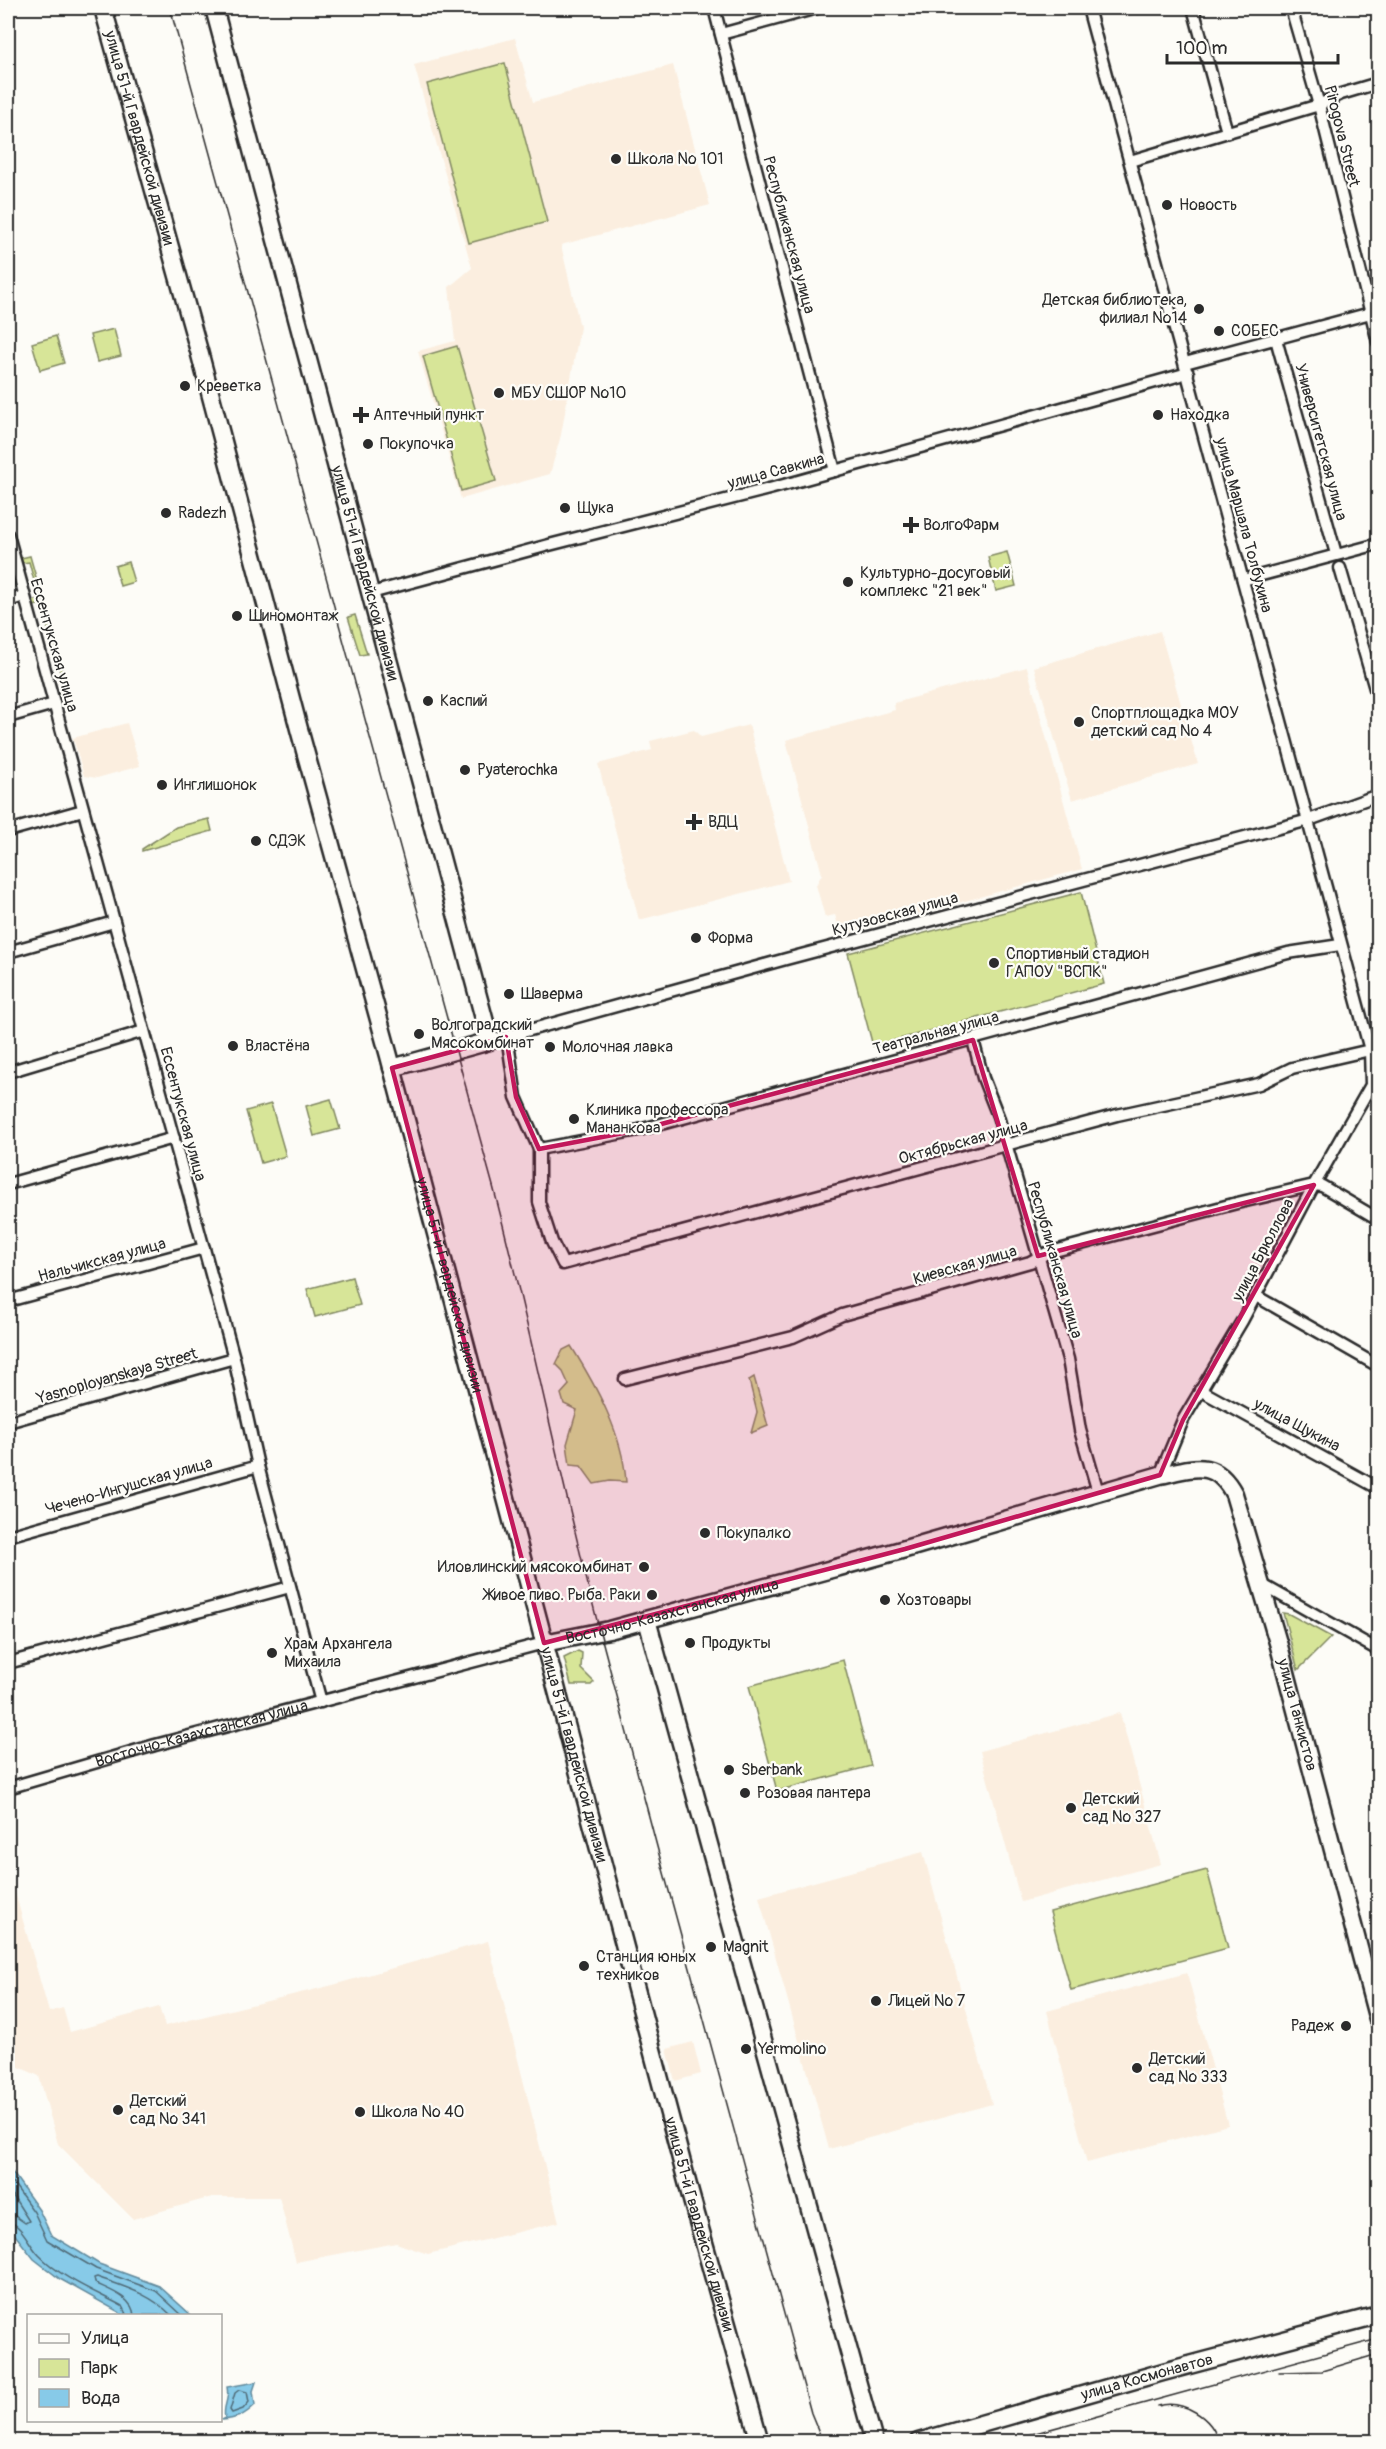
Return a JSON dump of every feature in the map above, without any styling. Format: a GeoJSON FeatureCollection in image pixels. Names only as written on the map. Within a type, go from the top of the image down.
{"type":"FeatureCollection","features":[{"type":"Feature","properties":{"kind":"main road","name":"улица 51-й Гвардейской дивизии"},"geometry":{"type":"LineString","coordinates":[[103,8],[199,351],[685,2172],[760,2442]]}},
{"type":"Feature","properties":{"kind":"main road","name":"улица 51-й Гвардейской дивизии"},"geometry":{"type":"LineString","coordinates":[[214,8],[371,593],[499,1039]]}},
{"type":"Feature","properties":{"kind":"main road"},"geometry":{"type":"LineString","coordinates":[[392,1068],[499,1039]]}},
{"type":"Feature","properties":{"kind":"main road","name":"улица Танкистов"},"geometry":{"type":"LineString","coordinates":[[1161,1475],[1199,1467],[1210,1470],[1228,1484],[1234,1494],[1280,1646],[1378,2020]]}},
{"type":"Feature","properties":{"kind":"main road","name":"Восточно-Казахстанская улица"},"geometry":{"type":"LineString","coordinates":[[544,1643],[647,1620],[1161,1475]]}},
{"type":"Feature","properties":{"kind":"main road"},"geometry":{"type":"LineString","coordinates":[[647,1620],[874,2442]]}},
{"type":"Feature","properties":{"kind":"main road","name":"улица Космонавтов"},"geometry":{"type":"LineString","coordinates":[[918,2442],[1163,2372],[1378,2315]]}},
{"type":"Feature","properties":{"kind":"street","name":"Республиканская улица"},"geometry":{"type":"LineString","coordinates":[[714,8],[835,471]]}},
{"type":"Feature","properties":{"kind":"street"},"geometry":{"type":"LineString","coordinates":[[721,34],[816,8]]}},
{"type":"Feature","properties":{"kind":"street","name":"улица Маршала Толбухина"},"geometry":{"type":"LineString","coordinates":[[1088,8],[1370,1050]]}},
{"type":"Feature","properties":{"kind":"street"},"geometry":{"type":"LineString","coordinates":[[1193,8],[1227,132]]}},
{"type":"Feature","properties":{"kind":"street","name":"Pirogova Street"},"geometry":{"type":"LineString","coordinates":[[1292,8],[1374,312],[1378,342]]}},
{"type":"Feature","properties":{"kind":"street"},"geometry":{"type":"LineString","coordinates":[[1130,161],[1319,105],[1341,94],[1378,84]]}},
{"type":"Feature","properties":{"kind":"street","name":"улица Савкина"},"geometry":{"type":"LineString","coordinates":[[371,593],[835,471],[1187,368],[1276,339],[1374,312]]}},
{"type":"Feature","properties":{"kind":"street","name":"Университетская улица"},"geometry":{"type":"LineString","coordinates":[[1276,339],[1336,554]]}},
{"type":"Feature","properties":{"kind":"street","name":"Ессентукская улица"},"geometry":{"type":"LineString","coordinates":[[8,535],[234,1358],[258,1466],[321,1702]]}},
{"type":"Feature","properties":{"kind":"street"},"geometry":{"type":"LineString","coordinates":[[1243,580],[1378,544]]}},
{"type":"Feature","properties":{"kind":"street"},"geometry":{"type":"LineString","coordinates":[[1340,568],[1378,699]]}},
{"type":"Feature","properties":{"kind":"street"},"geometry":{"type":"LineString","coordinates":[[8,601],[24,596]]}},
{"type":"Feature","properties":{"kind":"street"},"geometry":{"type":"LineString","coordinates":[[8,717],[54,704]]}},
{"type":"Feature","properties":{"kind":"street","name":"Кутузовская улица"},"geometry":{"type":"LineString","coordinates":[[499,1039],[786,959],[1309,820],[1378,795]]}},
{"type":"Feature","properties":{"kind":"street"},"geometry":{"type":"LineString","coordinates":[[8,831],[83,810]]}},
{"type":"Feature","properties":{"kind":"street"},"geometry":{"type":"LineString","coordinates":[[8,952],[114,922]]}},
{"type":"Feature","properties":{"kind":"street","name":"Театральная улица"},"geometry":{"type":"LineString","coordinates":[[539,1149],[639,1130],[1288,953],[1340,945]]}},
{"type":"Feature","properties":{"kind":"street"},"geometry":{"type":"LineString","coordinates":[[8,1072],[144,1031]]}},
{"type":"Feature","properties":{"kind":"street"},"geometry":{"type":"LineString","coordinates":[[1370,1050],[1378,1038]]}},
{"type":"Feature","properties":{"kind":"street"},"geometry":{"type":"LineString","coordinates":[[499,1039],[516,1097],[539,1149]]}},
{"type":"Feature","properties":{"kind":"street","name":"Республиканская улица"},"geometry":{"type":"LineString","coordinates":[[973,1040],[1068,1359],[1080,1430],[1098,1492]]}},
{"type":"Feature","properties":{"kind":"street","name":"улица Брюллова"},"geometry":{"type":"LineString","coordinates":[[1161,1475],[1183,1420],[1256,1296],[1314,1185],[1375,1088],[1370,1050]]}},
{"type":"Feature","properties":{"kind":"street","name":"Октябрьская улица"},"geometry":{"type":"LineString","coordinates":[[539,1149],[539,1202],[552,1242],[563,1264],[1117,1115],[1259,1084],[1292,1068],[1370,1050]]}},
{"type":"Feature","properties":{"kind":"street"},"geometry":{"type":"LineString","coordinates":[[8,1184],[174,1138]]}},
{"type":"Feature","properties":{"kind":"street"},"geometry":{"type":"LineString","coordinates":[[1314,1185],[1322,1186],[1378,1219]]}},
{"type":"Feature","properties":{"kind":"street","name":"Киевская улица"},"geometry":{"type":"LineString","coordinates":[[625,1378],[793,1337],[842,1316],[1039,1259],[1047,1253],[1314,1185]]}},
{"type":"Feature","properties":{"kind":"street","name":"Нальчикская улица"},"geometry":{"type":"LineString","coordinates":[[8,1301],[204,1248]]}},
{"type":"Feature","properties":{"kind":"street"},"geometry":{"type":"LineString","coordinates":[[1256,1296],[1378,1366]]}},
{"type":"Feature","properties":{"kind":"street","name":"Yasnoployanskaya Street"},"geometry":{"type":"LineString","coordinates":[[8,1422],[234,1358]]}},
{"type":"Feature","properties":{"kind":"street","name":"улица Щукина"},"geometry":{"type":"LineString","coordinates":[[1200,1390],[1378,1488]]}},
{"type":"Feature","properties":{"kind":"street","name":"Чечено-Ингушская улица"},"geometry":{"type":"LineString","coordinates":[[8,1536],[258,1466]]}},
{"type":"Feature","properties":{"kind":"street"},"geometry":{"type":"LineString","coordinates":[[1260,1584],[1378,1650]]}},
{"type":"Feature","properties":{"kind":"street"},"geometry":{"type":"LineString","coordinates":[[8,1664],[290,1587]]}},
{"type":"Feature","properties":{"kind":"street","name":"Восточно-Казахстанская улица"},"geometry":{"type":"LineString","coordinates":[[8,1788],[156,1745],[544,1643]]}},
{"type":"Feature","properties":{"kind":"highlighted area"},"geometry":{"type":"Polygon","coordinates":[[[506,1037],[516,1097],[539,1149],[639,1130],[973,1040],[1038,1256],[1314,1185],[1183,1420],[1160,1475],[905,1549],[544,1643],[392,1068],[506,1037]]]}},
{"type":"Feature","properties":{"kind":"shaded area"},"geometry":{"type":"Polygon","coordinates":[[[515,38],[533,102],[673,65],[710,205],[561,245],[580,327],[561,435],[550,474],[461,499],[418,351],[455,341],[449,287],[472,268],[414,65],[515,38]]]}},
{"type":"Feature","properties":{"kind":"shaded area"},"geometry":{"type":"Polygon","coordinates":[[[1160,631],[1198,764],[1072,800],[1034,667],[1160,631]]]}},
{"type":"Feature","properties":{"kind":"shaded area"},"geometry":{"type":"Polygon","coordinates":[[[1027,667],[1082,869],[841,935],[835,915],[825,917],[816,885],[822,874],[786,740],[895,710],[894,703],[1027,667]]]}},
{"type":"Feature","properties":{"kind":"shaded area"},"geometry":{"type":"Polygon","coordinates":[[[127,723],[140,766],[97,778],[84,776],[73,738],[127,723]]]}},
{"type":"Feature","properties":{"kind":"shaded area","name":"ВДЦ"},"geometry":{"type":"Polygon","coordinates":[[[749,725],[789,881],[639,920],[598,764],[652,750],[650,741],[694,730],[701,737],[749,725]]]}},
{"type":"Feature","properties":{"kind":"shaded area","name":"Детский сад № 327"},"geometry":{"type":"Polygon","coordinates":[[[1120,1713],[1161,1864],[1021,1902],[980,1751],[1120,1713]]]}},
{"type":"Feature","properties":{"kind":"shaded area","name":"Лицей № 7"},"geometry":{"type":"Polygon","coordinates":[[[923,1852],[992,2104],[829,2149],[759,1897],[923,1852]]]}},
{"type":"Feature","properties":{"kind":"shaded area","name":"Школа № 40"},"geometry":{"type":"Polygon","coordinates":[[[8,1868],[49,2012],[63,2008],[70,2032],[159,2007],[165,2026],[333,1985],[488,1941],[559,2222],[428,2254],[396,2243],[296,2262],[279,2197],[212,2197],[133,2219],[58,2144],[39,2076],[8,2062],[8,1868]]]}},
{"type":"Feature","properties":{"kind":"shaded area","name":"Детский сад № 333"},"geometry":{"type":"Polygon","coordinates":[[[1187,1973],[1228,2125],[1087,2163],[1047,2011],[1187,1973]]]}},
{"type":"Feature","properties":{"kind":"shaded area"},"geometry":{"type":"Polygon","coordinates":[[[693,2042],[701,2074],[675,2081],[667,2049],[693,2042]]]}},
{"type":"Feature","properties":{"kind":"green space"},"geometry":{"type":"Polygon","coordinates":[[[505,63],[547,222],[469,243],[427,84],[505,63]]]}},
{"type":"Feature","properties":{"kind":"green space"},"geometry":{"type":"Polygon","coordinates":[[[114,329],[121,356],[97,362],[90,335],[114,329]]]}},
{"type":"Feature","properties":{"kind":"green space"},"geometry":{"type":"Polygon","coordinates":[[[56,336],[64,363],[40,370],[32,343],[56,336]]]}},
{"type":"Feature","properties":{"kind":"green space"},"geometry":{"type":"Polygon","coordinates":[[[457,346],[496,481],[461,491],[423,356],[457,346]]]}},
{"type":"Feature","properties":{"kind":"green space"},"geometry":{"type":"Polygon","coordinates":[[[1007,552],[1016,586],[996,591],[988,557],[1007,552]]]}},
{"type":"Feature","properties":{"kind":"green space"},"geometry":{"type":"Polygon","coordinates":[[[30,556],[69,694],[59,697],[58,693],[65,690],[41,604],[34,606],[33,601],[39,599],[29,562],[22,563],[21,558],[30,556]]]}},
{"type":"Feature","properties":{"kind":"green space"},"geometry":{"type":"Polygon","coordinates":[[[128,562],[134,582],[120,586],[115,566],[128,562]]]}},
{"type":"Feature","properties":{"kind":"green space"},"geometry":{"type":"Polygon","coordinates":[[[355,615],[367,654],[360,655],[348,617],[355,615]]]}},
{"type":"Feature","properties":{"kind":"green space"},"geometry":{"type":"Polygon","coordinates":[[[209,819],[212,831],[142,851],[176,827],[209,819]]]}},
{"type":"Feature","properties":{"kind":"green space"},"geometry":{"type":"Polygon","coordinates":[[[1081,892],[1104,984],[873,1046],[848,953],[1081,892]]]}},
{"type":"Feature","properties":{"kind":"green space"},"geometry":{"type":"Polygon","coordinates":[[[331,1099],[340,1129],[314,1136],[306,1106],[331,1099]]]}},
{"type":"Feature","properties":{"kind":"green space"},"geometry":{"type":"Polygon","coordinates":[[[271,1104],[286,1156],[261,1163],[246,1111],[271,1104]]]}},
{"type":"Feature","properties":{"kind":"green space"},"geometry":{"type":"Polygon","coordinates":[[[352,1277],[360,1305],[315,1317],[307,1289],[352,1277]]]}},
{"type":"Feature","properties":{"kind":"green space"},"geometry":{"type":"Polygon","coordinates":[[[571,1346],[599,1394],[614,1428],[624,1464],[626,1482],[610,1481],[594,1484],[581,1466],[570,1465],[567,1444],[577,1410],[564,1404],[561,1394],[569,1385],[562,1370],[556,1364],[563,1350],[571,1346]]]}},
{"type":"Feature","properties":{"kind":"green space"},"geometry":{"type":"Polygon","coordinates":[[[754,1377],[768,1426],[751,1433],[757,1412],[749,1380],[754,1377]]]}},
{"type":"Feature","properties":{"kind":"green space"},"geometry":{"type":"Polygon","coordinates":[[[1283,1613],[1331,1637],[1298,1670],[1283,1613]]]}},
{"type":"Feature","properties":{"kind":"green space"},"geometry":{"type":"Polygon","coordinates":[[[578,1651],[582,1653],[581,1669],[594,1682],[591,1685],[571,1685],[564,1658],[578,1651]]]}},
{"type":"Feature","properties":{"kind":"green space"},"geometry":{"type":"Polygon","coordinates":[[[843,1660],[871,1766],[777,1791],[749,1686],[843,1660]]]}},
{"type":"Feature","properties":{"kind":"green space"},"geometry":{"type":"Polygon","coordinates":[[[1207,1870],[1228,1948],[1071,1990],[1050,1912],[1207,1870]]]}},
{"type":"Feature","properties":{"kind":"water"},"geometry":{"type":"Polygon","coordinates":[[[8,2168],[39,2210],[51,2235],[99,2264],[159,2286],[190,2314],[121,2314],[60,2279],[34,2259],[8,2226],[8,2168]]]}},
{"type":"Feature","properties":{"kind":"water"},"geometry":{"type":"Polygon","coordinates":[[[256,2382],[253,2391],[255,2405],[240,2416],[222,2420],[225,2418],[227,2387],[256,2382]]]}},
{"type":"Feature","properties":{"kind":"tram line"},"geometry":{"type":"LineString","coordinates":[[170,8],[493,1186],[600,1632],[811,2413],[823,2442]]}},
{"type":"Feature","properties":{"kind":"tram line"},"geometry":{"type":"LineString","coordinates":[[1003,2442],[1378,2339]]}},
{"type":"Feature","properties":{"kind":"tram line"},"geometry":{"type":"LineString","coordinates":[[1279,2372],[1322,2371],[1378,2354]]}},
{"type":"Feature","properties":{"kind":"tram line"},"geometry":{"type":"LineString","coordinates":[[1158,2406],[1177,2405],[1195,2412],[1210,2425],[1218,2442]]}},
{"type":"Feature","properties":{"kind":"place","name":"Школа № 101"},"geometry":{"type":"Point","coordinates":[616,159]}},
{"type":"Feature","properties":{"kind":"place","name":"Новость"},"geometry":{"type":"Point","coordinates":[1167,205]}},
{"type":"Feature","properties":{"kind":"place","name":"Детская библиотека, филиал №14"},"geometry":{"type":"Point","coordinates":[1199,309]}},
{"type":"Feature","properties":{"kind":"place","name":"СОБЕС"},"geometry":{"type":"Point","coordinates":[1219,331]}},
{"type":"Feature","properties":{"kind":"place","name":"Креветка"},"geometry":{"type":"Point","coordinates":[185,386]}},
{"type":"Feature","properties":{"kind":"place","name":"МБУ СШОР №10"},"geometry":{"type":"Point","coordinates":[499,393]}},
{"type":"Feature","properties":{"kind":"place","name":"Аптечный пункт"},"geometry":{"type":"Point","coordinates":[361,415]}},
{"type":"Feature","properties":{"kind":"place","name":"Находка"},"geometry":{"type":"Point","coordinates":[1158,415]}},
{"type":"Feature","properties":{"kind":"place","name":"Покупочка"},"geometry":{"type":"Point","coordinates":[368,444]}},
{"type":"Feature","properties":{"kind":"place","name":"Щука"},"geometry":{"type":"Point","coordinates":[565,508]}},
{"type":"Feature","properties":{"kind":"place","name":"Radezh"},"geometry":{"type":"Point","coordinates":[166,513]}},
{"type":"Feature","properties":{"kind":"place","name":"ВолгоФарм"},"geometry":{"type":"Point","coordinates":[911,525]}},
{"type":"Feature","properties":{"kind":"place","name":"Культурно-досуговый комплекс \"21 век\""},"geometry":{"type":"Point","coordinates":[848,582]}},
{"type":"Feature","properties":{"kind":"place","name":"Шиномонтаж"},"geometry":{"type":"Point","coordinates":[237,616]}},
{"type":"Feature","properties":{"kind":"place","name":"Каспий"},"geometry":{"type":"Point","coordinates":[428,701]}},
{"type":"Feature","properties":{"kind":"place","name":"Спортплощадка МОУ детский сад № 4"},"geometry":{"type":"Point","coordinates":[1079,722]}},
{"type":"Feature","properties":{"kind":"place","name":"Pyaterochka"},"geometry":{"type":"Point","coordinates":[465,770]}},
{"type":"Feature","properties":{"kind":"place","name":"Инглишонок"},"geometry":{"type":"Point","coordinates":[162,785]}},
{"type":"Feature","properties":{"kind":"place","name":"ВДЦ"},"geometry":{"type":"Point","coordinates":[694,822]}},
{"type":"Feature","properties":{"kind":"place","name":"СДЭК"},"geometry":{"type":"Point","coordinates":[256,841]}},
{"type":"Feature","properties":{"kind":"place","name":"Форма"},"geometry":{"type":"Point","coordinates":[696,938]}},
{"type":"Feature","properties":{"kind":"place","name":"Спортивный стадион ГАПОУ \"ВСПК\""},"geometry":{"type":"Point","coordinates":[994,963]}},
{"type":"Feature","properties":{"kind":"place","name":"Шаверма"},"geometry":{"type":"Point","coordinates":[509,994]}},
{"type":"Feature","properties":{"kind":"place","name":"Волгоградский Мясокомбинат"},"geometry":{"type":"Point","coordinates":[419,1034]}},
{"type":"Feature","properties":{"kind":"place","name":"Властёна"},"geometry":{"type":"Point","coordinates":[233,1046]}},
{"type":"Feature","properties":{"kind":"place","name":"Молочная лавка"},"geometry":{"type":"Point","coordinates":[550,1047]}},
{"type":"Feature","properties":{"kind":"place","name":"Клиника профессора Мананкова"},"geometry":{"type":"Point","coordinates":[574,1119]}},
{"type":"Feature","properties":{"kind":"place","name":"Покупалко"},"geometry":{"type":"Point","coordinates":[705,1533]}},
{"type":"Feature","properties":{"kind":"place","name":"Иловлинский мясокомбинат"},"geometry":{"type":"Point","coordinates":[644,1567]}},
{"type":"Feature","properties":{"kind":"place","name":"Живое пиво. Рыба. Раки"},"geometry":{"type":"Point","coordinates":[652,1595]}},
{"type":"Feature","properties":{"kind":"place","name":"Хозтовары"},"geometry":{"type":"Point","coordinates":[885,1600]}},
{"type":"Feature","properties":{"kind":"place","name":"Продукты"},"geometry":{"type":"Point","coordinates":[690,1643]}},
{"type":"Feature","properties":{"kind":"place","name":"Храм Архангела Михаила"},"geometry":{"type":"Point","coordinates":[272,1653]}},
{"type":"Feature","properties":{"kind":"place","name":"Sberbank"},"geometry":{"type":"Point","coordinates":[729,1770]}},
{"type":"Feature","properties":{"kind":"place","name":"Розовая пантера"},"geometry":{"type":"Point","coordinates":[745,1793]}},
{"type":"Feature","properties":{"kind":"place","name":"Детский сад № 327"},"geometry":{"type":"Point","coordinates":[1071,1808]}},
{"type":"Feature","properties":{"kind":"place","name":"Magnit"},"geometry":{"type":"Point","coordinates":[711,1947]}},
{"type":"Feature","properties":{"kind":"place","name":"Станция юных техников"},"geometry":{"type":"Point","coordinates":[584,1966]}},
{"type":"Feature","properties":{"kind":"place","name":"Лицей № 7"},"geometry":{"type":"Point","coordinates":[876,2001]}},
{"type":"Feature","properties":{"kind":"place","name":"Радеж"},"geometry":{"type":"Point","coordinates":[1346,2026]}},
{"type":"Feature","properties":{"kind":"place","name":"Yermolino"},"geometry":{"type":"Point","coordinates":[746,2049]}},
{"type":"Feature","properties":{"kind":"place","name":"Детский сад № 333"},"geometry":{"type":"Point","coordinates":[1137,2068]}},
{"type":"Feature","properties":{"kind":"place","name":"Детский сад № 341"},"geometry":{"type":"Point","coordinates":[118,2110]}},
{"type":"Feature","properties":{"kind":"place","name":"Школа № 40"},"geometry":{"type":"Point","coordinates":[360,2112]}}]}
